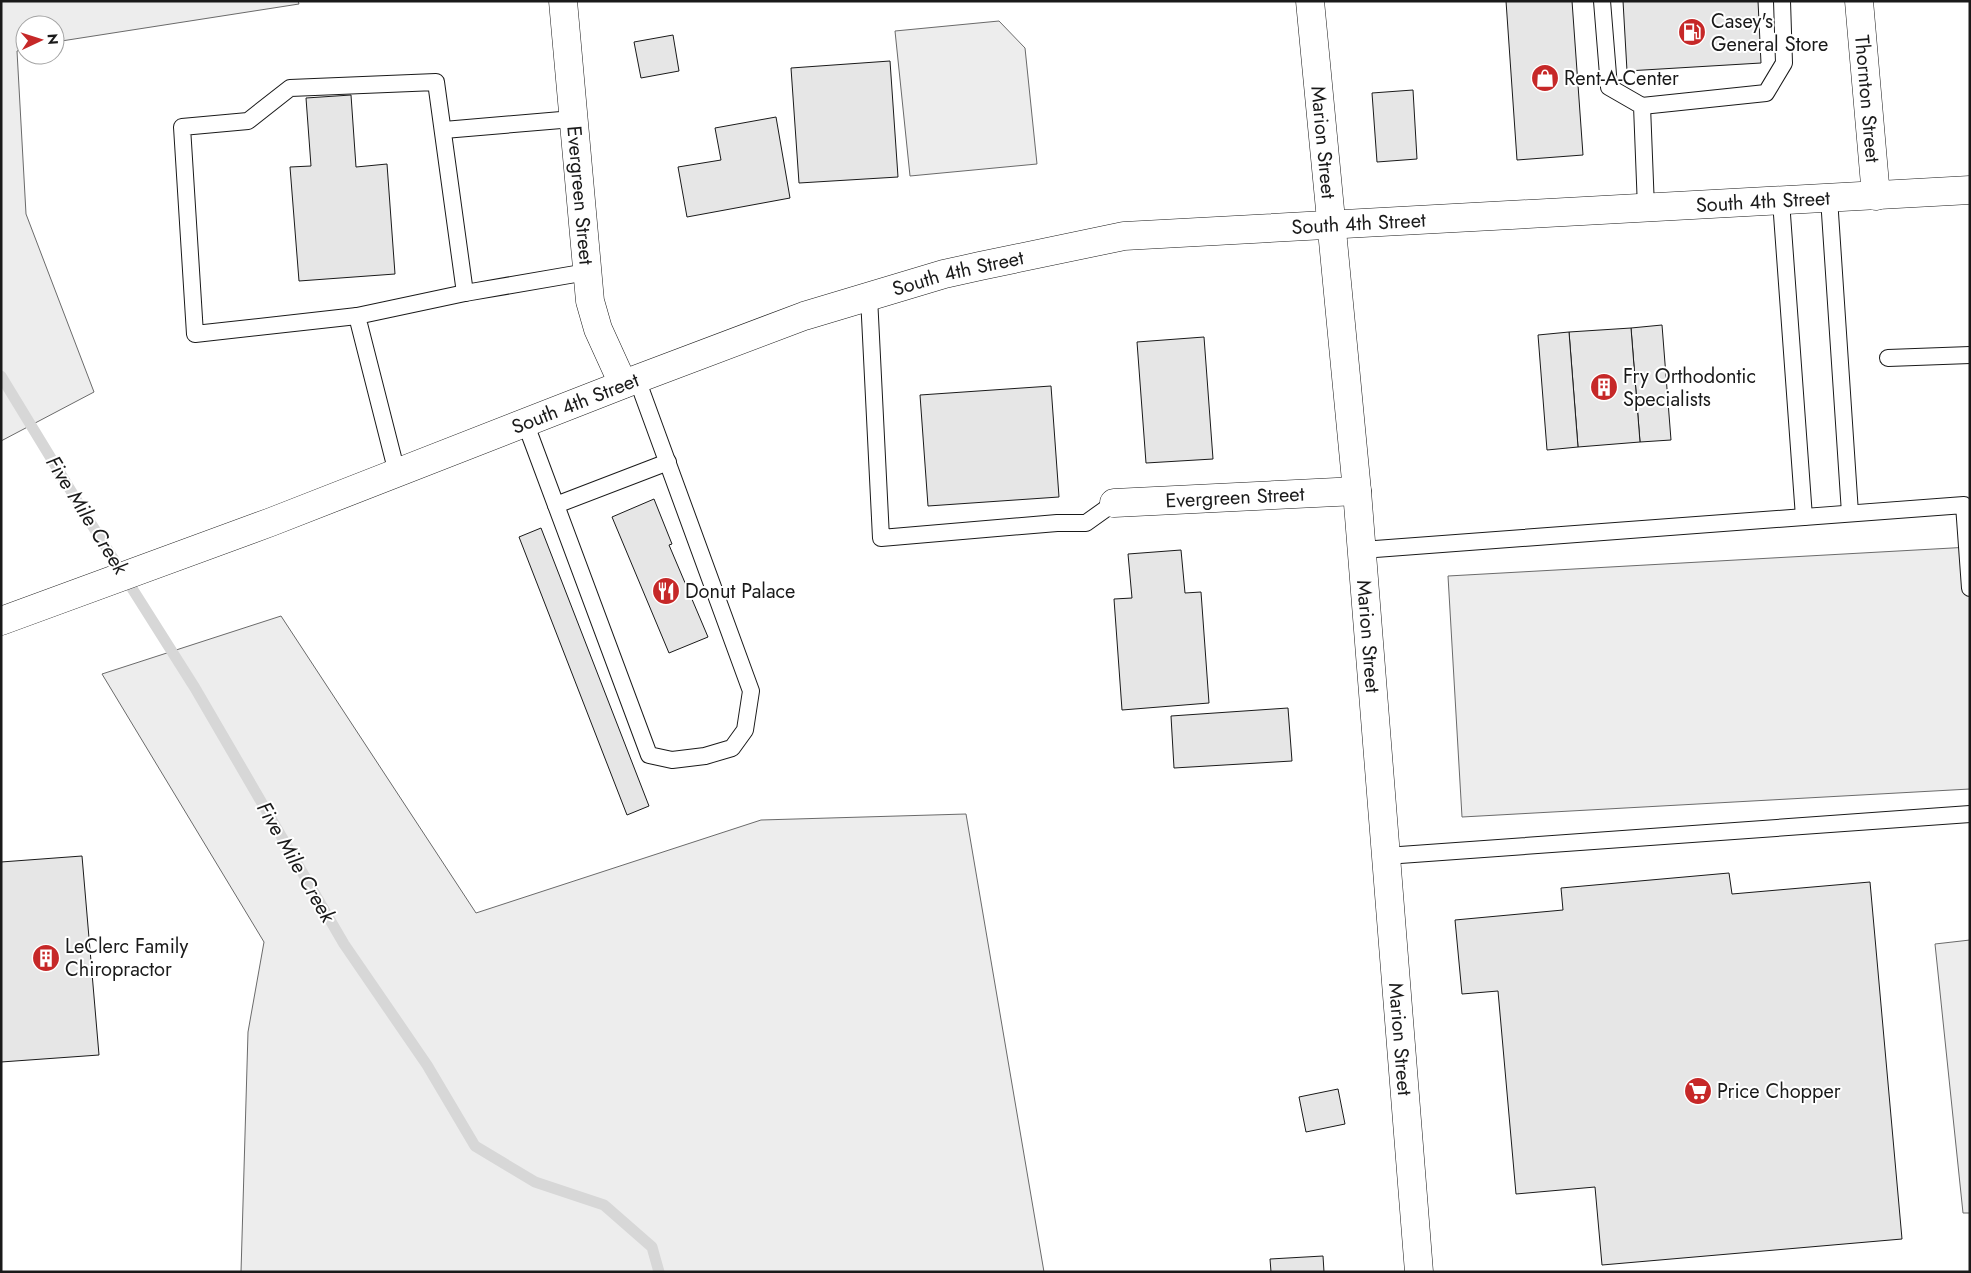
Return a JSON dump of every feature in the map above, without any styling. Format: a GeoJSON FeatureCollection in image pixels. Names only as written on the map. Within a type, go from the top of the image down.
{"type":"FeatureCollection","features":[{"type":"Feature","properties":{"kind":"main road","name":"Evergreen Street"},"geometry":{"type":"LineString","coordinates":[[563,1],[590,301],[598,329],[630,381]]}},
{"type":"Feature","properties":{"kind":"main road","name":"Marion Street"},"geometry":{"type":"LineString","coordinates":[[1310,1],[1357,491],[1419,1272]]}},
{"type":"Feature","properties":{"kind":"main road","name":"Thornton Street"},"geometry":{"type":"LineString","coordinates":[[1859,1],[1876,196]]}},
{"type":"Feature","properties":{"kind":"main road","name":"South 4th Street"},"geometry":{"type":"LineString","coordinates":[[1,621],[271,522],[630,381],[804,316],[944,274],[1124,236],[1970,190]]}},
{"type":"Feature","properties":{"kind":"main road","name":"Evergreen Street"},"geometry":{"type":"LineString","coordinates":[[1114,503],[1357,491]]}},
{"type":"Feature","properties":{"kind":"lane"},"geometry":{"type":"LineString","coordinates":[[1602,1],[1609,87],[1642,106],[1766,93],[1784,63],[1782,1]]}},
{"type":"Feature","properties":{"kind":"lane"},"geometry":{"type":"LineString","coordinates":[[465,294],[436,82],[290,88],[248,121],[182,127],[195,334],[357,316],[587,272]]}},
{"type":"Feature","properties":{"kind":"lane"},"geometry":{"type":"LineString","coordinates":[[1642,106],[1646,208]]}},
{"type":"Feature","properties":{"kind":"lane"},"geometry":{"type":"LineString","coordinates":[[444,130],[573,119]]}},
{"type":"Feature","properties":{"kind":"lane"},"geometry":{"type":"LineString","coordinates":[[1829,198],[1850,513]]}},
{"type":"Feature","properties":{"kind":"lane"},"geometry":{"type":"LineString","coordinates":[[1781,200],[1804,517]]}},
{"type":"Feature","properties":{"kind":"lane"},"geometry":{"type":"LineString","coordinates":[[869,297],[881,538],[1057,523],[1086,523],[1114,503]]}},
{"type":"Feature","properties":{"kind":"lane"},"geometry":{"type":"LineString","coordinates":[[357,316],[397,473]]}},
{"type":"Feature","properties":{"kind":"lane"},"geometry":{"type":"LineString","coordinates":[[1888,358],[1970,355]]}},
{"type":"Feature","properties":{"kind":"lane"},"geometry":{"type":"LineString","coordinates":[[525,422],[650,755],[672,760],[705,756],[732,748],[745,730],[751,691],[668,462],[630,381]]}},
{"type":"Feature","properties":{"kind":"lane"},"geometry":{"type":"LineString","coordinates":[[556,505],[668,462]]}},
{"type":"Feature","properties":{"kind":"lane"},"geometry":{"type":"LineString","coordinates":[[1362,550],[1804,517],[1967,499],[1970,588]]}},
{"type":"Feature","properties":{"kind":"lane"},"geometry":{"type":"LineString","coordinates":[[1386,856],[1970,814]]}},
{"type":"Feature","properties":{"kind":"shaded area"},"geometry":{"type":"Polygon","coordinates":[[[1,1],[298,1],[299,4],[65,40],[65,15],[15,15],[15,65],[18,65],[26,214],[94,392],[1,441],[1,1]]]}},
{"type":"Feature","properties":{"kind":"shaded area"},"geometry":{"type":"Polygon","coordinates":[[[999,21],[1025,48],[1037,164],[910,176],[895,31],[999,21]]]}},
{"type":"Feature","properties":{"kind":"shaded area"},"geometry":{"type":"Polygon","coordinates":[[[1970,547],[1970,789],[1462,817],[1448,576],[1970,547]]]}},
{"type":"Feature","properties":{"kind":"shaded area"},"geometry":{"type":"Polygon","coordinates":[[[281,616],[476,913],[761,820],[966,814],[1044,1272],[241,1272],[248,1032],[264,942],[102,674],[281,616]]]}},
{"type":"Feature","properties":{"kind":"shaded area"},"geometry":{"type":"Polygon","coordinates":[[[1970,940],[1970,1213],[1963,1213],[1935,944],[1970,940]]]}},
{"type":"Feature","properties":{"kind":"building","name":"Rent-A-Center"},"geometry":{"type":"Polygon","coordinates":[[[1506,1],[1572,1],[1583,155],[1517,160],[1506,1]]]}},
{"type":"Feature","properties":{"kind":"building","name":"Casey's General Store"},"geometry":{"type":"Polygon","coordinates":[[[1623,1],[1758,1],[1761,63],[1627,71],[1623,1]]]}},
{"type":"Feature","properties":{"kind":"building"},"geometry":{"type":"Polygon","coordinates":[[[673,35],[679,71],[641,78],[634,42],[673,35]]]}},
{"type":"Feature","properties":{"kind":"building"},"geometry":{"type":"Polygon","coordinates":[[[890,61],[898,177],[799,183],[791,68],[890,61]]]}},
{"type":"Feature","properties":{"kind":"building"},"geometry":{"type":"Polygon","coordinates":[[[1413,90],[1417,159],[1377,162],[1372,93],[1413,90]]]}},
{"type":"Feature","properties":{"kind":"building"},"geometry":{"type":"Polygon","coordinates":[[[351,95],[356,167],[387,164],[395,274],[299,281],[290,167],[311,166],[306,98],[351,95]]]}},
{"type":"Feature","properties":{"kind":"building"},"geometry":{"type":"Polygon","coordinates":[[[776,117],[790,198],[687,217],[678,167],[721,160],[715,128],[776,117]]]}},
{"type":"Feature","properties":{"kind":"building"},"geometry":{"type":"Polygon","coordinates":[[[1662,325],[1671,440],[1640,442],[1631,328],[1662,325]]]}},
{"type":"Feature","properties":{"kind":"building","name":"Fry Orthodontic Specialists"},"geometry":{"type":"Polygon","coordinates":[[[1631,328],[1640,442],[1578,447],[1569,332],[1631,328]]]}},
{"type":"Feature","properties":{"kind":"building"},"geometry":{"type":"Polygon","coordinates":[[[1569,332],[1578,447],[1547,450],[1538,335],[1569,332]]]}},
{"type":"Feature","properties":{"kind":"building"},"geometry":{"type":"Polygon","coordinates":[[[1204,337],[1213,459],[1146,463],[1137,342],[1204,337]]]}},
{"type":"Feature","properties":{"kind":"building"},"geometry":{"type":"Polygon","coordinates":[[[1051,386],[1059,497],[928,506],[920,395],[1051,386]]]}},
{"type":"Feature","properties":{"kind":"building","name":"Donut Palace"},"geometry":{"type":"Polygon","coordinates":[[[654,499],[672,544],[669,545],[708,637],[669,653],[612,517],[654,499]]]}},
{"type":"Feature","properties":{"kind":"building"},"geometry":{"type":"Polygon","coordinates":[[[541,528],[649,806],[627,815],[519,537],[541,528]]]}},
{"type":"Feature","properties":{"kind":"building"},"geometry":{"type":"Polygon","coordinates":[[[1181,550],[1185,593],[1201,592],[1209,703],[1122,710],[1114,599],[1132,598],[1128,554],[1181,550]]]}},
{"type":"Feature","properties":{"kind":"building"},"geometry":{"type":"Polygon","coordinates":[[[1288,708],[1292,761],[1174,768],[1171,716],[1288,708]]]}},
{"type":"Feature","properties":{"kind":"building","name":"LeClerc Family Chiropractor"},"geometry":{"type":"Polygon","coordinates":[[[82,856],[99,1055],[1,1062],[1,862],[82,856]]]}},
{"type":"Feature","properties":{"kind":"building","name":"Price Chopper"},"geometry":{"type":"Polygon","coordinates":[[[1729,873],[1732,894],[1870,882],[1902,1239],[1602,1265],[1595,1187],[1516,1194],[1498,991],[1462,994],[1455,920],[1563,910],[1561,888],[1729,873]]]}},
{"type":"Feature","properties":{"kind":"building"},"geometry":{"type":"Polygon","coordinates":[[[1338,1089],[1345,1124],[1306,1132],[1299,1097],[1338,1089]]]}},
{"type":"Feature","properties":{"kind":"building"},"geometry":{"type":"Polygon","coordinates":[[[1323,1256],[1324,1272],[1271,1272],[1270,1259],[1323,1256]]]}},
{"type":"Feature","properties":{"kind":"waterway","name":"Five Mile Creek"},"geometry":{"type":"LineString","coordinates":[[1,376],[85,514],[195,688],[344,944],[427,1065],[475,1146],[535,1182],[604,1205],[652,1247],[659,1272]]}},
{"type":"Feature","properties":{"kind":"place","name":"Casey's General Store"},"geometry":{"type":"Point","coordinates":[1692,32]}},
{"type":"Feature","properties":{"kind":"place","name":"Rent-A-Center"},"geometry":{"type":"Point","coordinates":[1545,78]}},
{"type":"Feature","properties":{"kind":"place","name":"Fry Orthodontic Specialists"},"geometry":{"type":"Point","coordinates":[1604,387]}},
{"type":"Feature","properties":{"kind":"place","name":"Donut Palace"},"geometry":{"type":"Point","coordinates":[666,591]}},
{"type":"Feature","properties":{"kind":"place","name":"LeClerc Family Chiropractor"},"geometry":{"type":"Point","coordinates":[46,958]}},
{"type":"Feature","properties":{"kind":"place","name":"Price Chopper"},"geometry":{"type":"Point","coordinates":[1698,1091]}}]}
